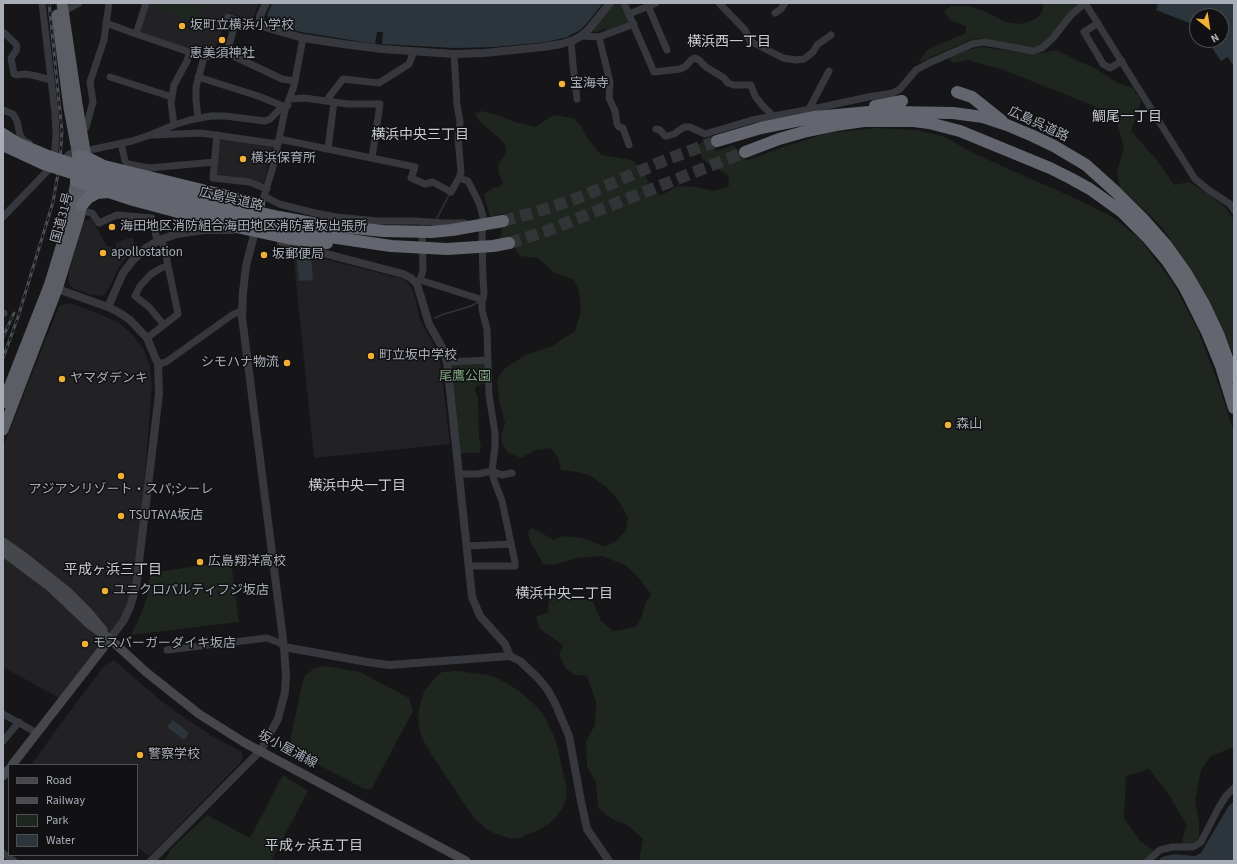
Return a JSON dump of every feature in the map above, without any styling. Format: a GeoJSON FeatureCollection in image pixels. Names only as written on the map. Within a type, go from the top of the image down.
{"type":"FeatureCollection","features":[{"type":"Feature","properties":{"kind":"highway","name":"国道31号"},"geometry":{"type":"LineString","coordinates":[[55,3],[67,93],[83,154]]}},
{"type":"Feature","properties":{"kind":"highway","name":"国道31号"},"geometry":{"type":"LineString","coordinates":[[3,430],[81,208],[83,154],[82,132],[63,7]]}},
{"type":"Feature","properties":{"kind":"highway"},"geometry":{"type":"LineString","coordinates":[[957,92],[972,97],[1007,125]]}},
{"type":"Feature","properties":{"kind":"highway"},"geometry":{"type":"LineString","coordinates":[[812,113],[902,101]]}},
{"type":"Feature","properties":{"kind":"highway","name":"広島呉道路"},"geometry":{"type":"LineString","coordinates":[[717,141],[812,113],[934,112],[969,114],[983,117],[1007,125],[1054,146],[1086,166],[1116,192],[1154,231],[1176,259],[1195,288],[1219,336],[1234,377]]}},
{"type":"Feature","properties":{"kind":"highway"},"geometry":{"type":"LineString","coordinates":[[746,152],[779,139],[836,125],[864,121],[914,121],[929,123],[960,131],[1050,168],[1070,178],[1090,189],[1122,212],[1147,237],[1168,262],[1185,288],[1207,332],[1225,378],[1234,408]]}},
{"type":"Feature","properties":{"kind":"highway","name":"広島呉道路"},"geometry":{"type":"LineString","coordinates":[[3,134],[18,143],[48,156],[100,173],[169,192],[316,224],[383,231],[431,232],[503,221]]}},
{"type":"Feature","properties":{"kind":"highway","name":"広島呉道路"},"geometry":{"type":"LineString","coordinates":[[3,145],[28,158],[66,172],[168,200],[338,238],[391,246],[447,249],[493,246],[509,243]]}},
{"type":"Feature","properties":{"kind":"highway"},"geometry":{"type":"LineString","coordinates":[[83,154],[104,166],[302,214],[357,224],[432,227],[479,225]]}},
{"type":"Feature","properties":{"kind":"highway","name":"国道31号"},"geometry":{"type":"LineString","coordinates":[[3,403],[53,288],[68,221],[81,183]]}},
{"type":"Feature","properties":{"kind":"highway"},"geometry":{"type":"LineString","coordinates":[[81,183],[133,200],[241,228],[287,238],[364,248],[396,250],[447,249]]}},
{"type":"Feature","properties":{"kind":"highway"},"geometry":{"type":"LineString","coordinates":[[81,208],[88,198],[97,194],[109,192]]}},
{"type":"Feature","properties":{"kind":"main road","name":"坂小屋浦線"},"geometry":{"type":"LineString","coordinates":[[3,542],[24,556],[67,590],[88,612],[110,639]]}},
{"type":"Feature","properties":{"kind":"main road","name":"坂小屋浦線"},"geometry":{"type":"LineString","coordinates":[[3,552],[50,587],[89,624],[110,639],[146,672],[199,714],[245,743],[261,750],[466,861]]}},
{"type":"Feature","properties":{"kind":"main road"},"geometry":{"type":"LineString","coordinates":[[13,763],[110,639]]}},
{"type":"Feature","properties":{"kind":"street"},"geometry":{"type":"LineString","coordinates":[[42,3],[55,113],[56,134],[54,164]]}},
{"type":"Feature","properties":{"kind":"street"},"geometry":{"type":"LineString","coordinates":[[63,7],[79,3]]}},
{"type":"Feature","properties":{"kind":"street"},"geometry":{"type":"LineString","coordinates":[[82,132],[86,127],[93,102],[90,82],[104,40],[109,3]]}},
{"type":"Feature","properties":{"kind":"street"},"geometry":{"type":"LineString","coordinates":[[136,34],[146,3]]}},
{"type":"Feature","properties":{"kind":"street"},"geometry":{"type":"LineString","coordinates":[[266,3],[260,16],[262,22],[268,28],[303,38],[414,52],[454,54],[484,53],[543,47],[571,41],[581,36],[589,29],[610,3]]}},
{"type":"Feature","properties":{"kind":"street"},"geometry":{"type":"LineString","coordinates":[[624,3],[654,72],[680,69],[695,58],[724,78],[728,83],[734,85],[750,85],[755,96],[773,116]]}},
{"type":"Feature","properties":{"kind":"street"},"geometry":{"type":"LineString","coordinates":[[629,14],[656,3]]}},
{"type":"Feature","properties":{"kind":"street"},"geometry":{"type":"LineString","coordinates":[[719,3],[745,30],[750,41],[783,58],[796,60],[804,59],[831,35]]}},
{"type":"Feature","properties":{"kind":"street"},"geometry":{"type":"LineString","coordinates":[[775,12],[781,9],[785,3]]}},
{"type":"Feature","properties":{"kind":"street"},"geometry":{"type":"LineString","coordinates":[[656,128],[665,136],[674,134],[684,127],[690,127],[705,134],[752,120],[773,116],[812,113],[868,97],[893,93],[900,89],[916,70],[972,44],[984,42],[1033,51],[1042,48],[1053,38],[1071,15],[1085,3],[1195,179],[1230,204],[1234,210]]}},
{"type":"Feature","properties":{"kind":"street"},"geometry":{"type":"LineString","coordinates":[[648,6],[667,50]]}},
{"type":"Feature","properties":{"kind":"street"},"geometry":{"type":"LineString","coordinates":[[228,17],[252,25],[262,22]]}},
{"type":"Feature","properties":{"kind":"street"},"geometry":{"type":"LineString","coordinates":[[227,53],[236,20]]}},
{"type":"Feature","properties":{"kind":"street"},"geometry":{"type":"LineString","coordinates":[[106,23],[204,57],[227,53],[282,79],[294,81]]}},
{"type":"Feature","properties":{"kind":"street"},"geometry":{"type":"LineString","coordinates":[[1098,23],[1084,32],[1103,64],[1110,68],[1122,62]]}},
{"type":"Feature","properties":{"kind":"street"},"geometry":{"type":"LineString","coordinates":[[581,36],[598,37],[634,24]]}},
{"type":"Feature","properties":{"kind":"street"},"geometry":{"type":"LineString","coordinates":[[3,32],[16,44],[17,47],[11,58],[14,74],[25,74],[51,80]]}},
{"type":"Feature","properties":{"kind":"street"},"geometry":{"type":"LineString","coordinates":[[598,37],[610,82],[609,98],[615,111],[617,124],[619,127],[623,128],[629,145]]}},
{"type":"Feature","properties":{"kind":"street"},"geometry":{"type":"LineString","coordinates":[[151,861],[261,750],[278,719],[285,692],[286,676],[284,647],[245,340],[243,292],[246,266],[267,189],[287,103],[294,86],[303,38]]}},
{"type":"Feature","properties":{"kind":"street"},"geometry":{"type":"LineString","coordinates":[[571,41],[572,65],[577,99]]}},
{"type":"Feature","properties":{"kind":"street"},"geometry":{"type":"LineString","coordinates":[[174,125],[171,104],[174,85],[187,62],[190,52]]}},
{"type":"Feature","properties":{"kind":"street"},"geometry":{"type":"LineString","coordinates":[[326,102],[343,79],[379,83],[408,64],[414,52]]}},
{"type":"Feature","properties":{"kind":"street"},"geometry":{"type":"LineString","coordinates":[[150,135],[217,135],[328,149],[415,167],[411,178],[425,184],[433,182],[451,192],[461,172],[458,138],[460,122],[457,104],[454,54]]}},
{"type":"Feature","properties":{"kind":"street"},"geometry":{"type":"LineString","coordinates":[[198,118],[196,86],[204,57]]}},
{"type":"Feature","properties":{"kind":"street"},"geometry":{"type":"LineString","coordinates":[[812,113],[829,71]]}},
{"type":"Feature","properties":{"kind":"street"},"geometry":{"type":"LineString","coordinates":[[110,77],[172,97]]}},
{"type":"Feature","properties":{"kind":"street"},"geometry":{"type":"LineString","coordinates":[[198,78],[287,103]]}},
{"type":"Feature","properties":{"kind":"street"},"geometry":{"type":"LineString","coordinates":[[3,217],[54,164],[65,160],[68,155],[72,153],[83,154],[150,135],[174,125],[198,118],[225,116],[265,121],[270,119],[287,103],[304,98],[348,104],[380,104],[372,158]]}},
{"type":"Feature","properties":{"kind":"street"},"geometry":{"type":"LineString","coordinates":[[328,149],[334,102]]}},
{"type":"Feature","properties":{"kind":"street"},"geometry":{"type":"LineString","coordinates":[[3,110],[13,114],[17,121],[20,136],[24,141],[55,153]]}},
{"type":"Feature","properties":{"kind":"street"},"geometry":{"type":"LineString","coordinates":[[217,135],[213,178],[249,182],[267,189]]}},
{"type":"Feature","properties":{"kind":"street"},"geometry":{"type":"LineString","coordinates":[[121,143],[125,161],[128,164],[149,168],[215,162]]}},
{"type":"Feature","properties":{"kind":"street"},"geometry":{"type":"LineString","coordinates":[[459,178],[468,181],[479,203],[483,216],[479,225],[482,240],[484,294],[482,310],[487,329],[489,395],[495,433],[492,471],[502,501],[515,562],[515,566],[470,566]]}},
{"type":"Feature","properties":{"kind":"street"},"geometry":{"type":"LineString","coordinates":[[264,196],[279,204],[337,217],[378,221],[479,225]]}},
{"type":"Feature","properties":{"kind":"street"},"geometry":{"type":"LineString","coordinates":[[81,208],[92,213],[98,223],[117,215],[152,218],[156,236],[164,246],[178,314],[146,338]]}},
{"type":"Feature","properties":{"kind":"street"},"geometry":{"type":"LineString","coordinates":[[422,222],[423,270],[417,284],[429,324],[443,350],[447,362],[470,566],[472,597],[480,616],[505,644],[510,656]]}},
{"type":"Feature","properties":{"kind":"street"},"geometry":{"type":"LineString","coordinates":[[108,307],[123,273],[132,260],[146,248],[159,240],[177,234],[204,230],[229,229],[254,234],[403,274],[417,281],[483,300]]}},
{"type":"Feature","properties":{"kind":"street"},"geometry":{"type":"LineString","coordinates":[[164,325],[149,307],[135,296],[140,286],[150,275],[161,268],[168,266]]}},
{"type":"Feature","properties":{"kind":"street"},"geometry":{"type":"LineString","coordinates":[[53,288],[108,307],[130,320],[146,338],[158,364],[159,394],[136,587],[124,620],[110,639]]}},
{"type":"Feature","properties":{"kind":"street"},"geometry":{"type":"LineString","coordinates":[[158,364],[166,362],[232,315],[243,310]]}},
{"type":"Feature","properties":{"kind":"street"},"geometry":{"type":"LineString","coordinates":[[447,362],[488,360]]}},
{"type":"Feature","properties":{"kind":"street"},"geometry":{"type":"LineString","coordinates":[[460,474],[478,474],[492,471],[502,475],[512,473]]}},
{"type":"Feature","properties":{"kind":"street"},"geometry":{"type":"LineString","coordinates":[[467,546],[511,544]]}},
{"type":"Feature","properties":{"kind":"street"},"geometry":{"type":"LineString","coordinates":[[167,650],[268,638],[280,643],[284,647],[389,665],[510,656],[520,661],[538,678],[547,689],[555,703],[569,736],[581,801],[588,829],[609,861]]}},
{"type":"Feature","properties":{"kind":"street"},"geometry":{"type":"LineString","coordinates":[[3,714],[37,733]]}},
{"type":"Feature","properties":{"kind":"street"},"geometry":{"type":"LineString","coordinates":[[3,741],[19,722]]}},
{"type":"Feature","properties":{"kind":"street"},"geometry":{"type":"LineString","coordinates":[[1148,861],[1160,850],[1172,847],[1193,847],[1201,842],[1219,807],[1226,796],[1234,788]]}},
{"type":"Feature","properties":{"kind":"street"},"geometry":{"type":"LineString","coordinates":[[3,853],[14,861]]}},
{"type":"Feature","properties":{"kind":"shaded area","name":"坂町立横浜小学校"},"geometry":{"type":"Polygon","coordinates":[[[149,3],[259,3],[252,21],[229,13],[214,51],[204,55],[140,33],[139,30],[149,3]]]}},
{"type":"Feature","properties":{"kind":"shaded area","name":"横浜保育所"},"geometry":{"type":"Polygon","coordinates":[[[225,138],[272,146],[264,182],[260,184],[218,176],[216,173],[219,142],[225,138]]]}},
{"type":"Feature","properties":{"kind":"shaded area","name":"apollostation"},"geometry":{"type":"Polygon","coordinates":[[[91,218],[107,246],[115,248],[117,242],[133,237],[135,248],[119,267],[105,294],[101,296],[88,294],[73,288],[68,281],[69,272],[84,222],[91,218]]]}},
{"type":"Feature","properties":{"kind":"shaded area","name":"町立坂中学校"},"geometry":{"type":"Polygon","coordinates":[[[293,251],[403,279],[408,283],[412,289],[416,301],[420,320],[438,352],[450,444],[314,458],[293,251]]]}},
{"type":"Feature","properties":{"kind":"shaded area"},"geometry":{"type":"Polygon","coordinates":[[[70,303],[119,323],[131,333],[143,348],[150,366],[152,385],[136,588],[122,620],[59,698],[3,667],[3,447],[59,306],[70,303]]]}},
{"type":"Feature","properties":{"kind":"shaded area","name":"警察学校"},"geometry":{"type":"Polygon","coordinates":[[[114,660],[160,700],[185,718],[212,736],[242,752],[243,758],[239,764],[149,856],[138,848],[138,764],[32,764],[105,665],[114,660]]]}},
{"type":"Feature","properties":{"kind":"green space"},"geometry":{"type":"Polygon","coordinates":[[[153,3],[203,3],[195,22],[152,7],[153,3]]]}},
{"type":"Feature","properties":{"kind":"green space"},"geometry":{"type":"Polygon","coordinates":[[[612,3],[623,3],[632,23],[607,33],[606,29],[597,32],[592,31],[612,3]]]}},
{"type":"Feature","properties":{"kind":"green space"},"geometry":{"type":"Polygon","coordinates":[[[1044,3],[1077,3],[1077,5],[1069,13],[1052,36],[1041,45],[1033,47],[1010,45],[983,38],[970,40],[918,63],[927,50],[966,33],[966,26],[952,21],[944,12],[951,6],[968,6],[982,10],[1006,22],[1021,24],[1036,19],[1042,12],[1044,3]]]}},
{"type":"Feature","properties":{"kind":"green space"},"geometry":{"type":"Polygon","coordinates":[[[980,47],[1035,54],[1056,50],[1098,70],[1118,83],[1133,88],[1141,101],[1131,131],[1156,159],[1174,185],[1189,182],[1226,208],[1233,219],[1234,356],[1209,300],[1162,227],[1120,187],[1117,173],[1124,147],[1116,120],[1094,106],[1001,69],[967,60],[952,63],[949,58],[965,51],[980,47]]]}},
{"type":"Feature","properties":{"kind":"green space"},"geometry":{"type":"Polygon","coordinates":[[[481,111],[535,127],[554,115],[573,118],[582,127],[586,136],[601,155],[632,160],[643,169],[652,192],[661,195],[678,186],[696,187],[714,191],[729,186],[728,175],[703,160],[697,146],[708,138],[716,151],[734,145],[746,161],[789,145],[828,133],[877,128],[916,130],[943,136],[975,154],[1081,201],[1111,216],[1140,239],[1173,283],[1198,330],[1220,389],[1234,433],[1234,747],[1211,756],[1201,770],[1195,802],[1199,821],[1199,838],[1192,844],[1182,844],[1187,825],[1169,795],[1149,769],[1126,776],[1124,818],[1140,841],[1154,851],[1144,861],[639,861],[643,839],[629,826],[612,819],[598,808],[596,783],[587,766],[586,741],[595,725],[596,702],[587,676],[575,675],[566,669],[559,655],[563,645],[540,629],[536,617],[548,612],[549,599],[560,593],[580,597],[593,602],[601,621],[613,631],[636,627],[642,616],[645,604],[651,594],[639,578],[625,565],[602,556],[576,558],[554,565],[543,564],[530,541],[528,532],[532,528],[554,540],[563,536],[582,538],[605,547],[616,541],[626,530],[628,518],[619,501],[606,487],[591,476],[578,472],[561,470],[558,457],[551,448],[536,450],[521,458],[508,453],[503,446],[501,437],[505,423],[500,404],[497,380],[504,369],[524,356],[552,346],[575,331],[581,311],[579,291],[573,279],[554,273],[538,258],[520,256],[514,247],[512,239],[500,238],[502,228],[509,223],[505,214],[490,216],[484,194],[494,187],[499,188],[503,182],[499,174],[498,165],[506,153],[505,145],[479,121],[475,114],[481,111]]]}},
{"type":"Feature","properties":{"kind":"green space","name":"尾鷹公園"},"geometry":{"type":"Polygon","coordinates":[[[486,363],[487,383],[476,386],[475,390],[478,398],[479,438],[481,445],[480,453],[459,453],[449,364],[486,363]]]}},
{"type":"Feature","properties":{"kind":"green space"},"geometry":{"type":"Polygon","coordinates":[[[231,561],[239,622],[131,635],[147,597],[150,573],[231,561]]]}},
{"type":"Feature","properties":{"kind":"green space"},"geometry":{"type":"Polygon","coordinates":[[[326,666],[360,672],[409,698],[413,711],[372,788],[364,789],[298,754],[292,748],[291,736],[303,680],[306,674],[314,669],[326,666]]]}},
{"type":"Feature","properties":{"kind":"green space"},"geometry":{"type":"Polygon","coordinates":[[[458,671],[488,675],[499,679],[518,690],[542,713],[556,741],[567,789],[566,799],[561,810],[549,824],[537,831],[524,835],[522,838],[512,839],[496,834],[487,829],[473,817],[422,738],[418,714],[424,692],[431,682],[442,672],[458,671]]]}},
{"type":"Feature","properties":{"kind":"green space"},"geometry":{"type":"Polygon","coordinates":[[[283,775],[308,791],[271,861],[164,861],[172,848],[207,815],[250,838],[283,775]]]}},
{"type":"Feature","properties":{"kind":"water"},"geometry":{"type":"Polygon","coordinates":[[[272,3],[603,3],[580,30],[567,37],[546,42],[495,47],[454,48],[382,44],[383,32],[377,32],[375,44],[301,32],[272,24],[267,15],[272,3]]]}},
{"type":"Feature","properties":{"kind":"water"},"geometry":{"type":"Polygon","coordinates":[[[1158,3],[1234,3],[1234,67],[1228,57],[1221,61],[1212,48],[1229,48],[1229,8],[1189,8],[1189,23],[1156,10],[1158,3]]]}},
{"type":"Feature","properties":{"kind":"water"},"geometry":{"type":"Polygon","coordinates":[[[311,258],[313,280],[299,281],[297,260],[311,258]]]}},
{"type":"Feature","properties":{"kind":"water"},"geometry":{"type":"Polygon","coordinates":[[[173,720],[189,733],[184,740],[167,727],[173,720]]]}},
{"type":"Feature","properties":{"kind":"water"},"geometry":{"type":"Polygon","coordinates":[[[1234,801],[1234,861],[1158,861],[1162,857],[1174,854],[1195,856],[1201,853],[1228,807],[1234,801]]]}},
{"type":"Feature","properties":{"kind":"waterway"},"geometry":{"type":"LineString","coordinates":[[436,220],[450,193]]}},
{"type":"Feature","properties":{"kind":"waterway"},"geometry":{"type":"LineString","coordinates":[[435,318],[479,302]]}},
{"type":"Feature","properties":{"kind":"tunnel"},"geometry":{"type":"LineString","coordinates":[[503,221],[578,198],[668,159],[717,141]]}},
{"type":"Feature","properties":{"kind":"tunnel"},"geometry":{"type":"LineString","coordinates":[[509,243],[544,232],[745,152]]}},
{"type":"Feature","properties":{"kind":"railway"},"geometry":{"type":"LineString","coordinates":[[3,358],[18,317],[53,202],[60,162],[62,131],[49,3]]}},
{"type":"Feature","properties":{"kind":"railway"},"geometry":{"type":"LineString","coordinates":[[3,337],[14,313]]}},
{"type":"Feature","properties":{"kind":"place","name":"坂町立横浜小学校"},"geometry":{"type":"Point","coordinates":[182,26]}},
{"type":"Feature","properties":{"kind":"place","name":"恵美須神社"},"geometry":{"type":"Point","coordinates":[222,40]}},
{"type":"Feature","properties":{"kind":"place","name":"宝海寺"},"geometry":{"type":"Point","coordinates":[562,84]}},
{"type":"Feature","properties":{"kind":"place","name":"横浜保育所"},"geometry":{"type":"Point","coordinates":[243,159]}},
{"type":"Feature","properties":{"kind":"place","name":"海田地区消防組合海田地区消防署坂出張所"},"geometry":{"type":"Point","coordinates":[112,227]}},
{"type":"Feature","properties":{"kind":"place","name":"apollostation"},"geometry":{"type":"Point","coordinates":[103,253]}},
{"type":"Feature","properties":{"kind":"place","name":"坂郵便局"},"geometry":{"type":"Point","coordinates":[264,255]}},
{"type":"Feature","properties":{"kind":"place","name":"町立坂中学校"},"geometry":{"type":"Point","coordinates":[371,356]}},
{"type":"Feature","properties":{"kind":"place","name":"シモハナ物流"},"geometry":{"type":"Point","coordinates":[287,363]}},
{"type":"Feature","properties":{"kind":"place","name":"ヤマダデンキ"},"geometry":{"type":"Point","coordinates":[62,379]}},
{"type":"Feature","properties":{"kind":"place","name":"森山"},"geometry":{"type":"Point","coordinates":[948,425]}},
{"type":"Feature","properties":{"kind":"place","name":"アジアンリゾート・スパ;シーレ"},"geometry":{"type":"Point","coordinates":[121,476]}},
{"type":"Feature","properties":{"kind":"place","name":"TSUTAYA坂店"},"geometry":{"type":"Point","coordinates":[121,516]}},
{"type":"Feature","properties":{"kind":"place","name":"広島翔洋高校"},"geometry":{"type":"Point","coordinates":[200,562]}},
{"type":"Feature","properties":{"kind":"place","name":"ユニクロパルティフジ坂店"},"geometry":{"type":"Point","coordinates":[105,591]}},
{"type":"Feature","properties":{"kind":"place","name":"モスバーガーダイキ坂店"},"geometry":{"type":"Point","coordinates":[85,644]}},
{"type":"Feature","properties":{"kind":"place","name":"警察学校"},"geometry":{"type":"Point","coordinates":[140,755]}},
{"type":"Feature","properties":{"kind":"district","name":"横浜西一丁目"},"geometry":{"type":"Point","coordinates":[729,43]}},
{"type":"Feature","properties":{"kind":"district","name":"鯛尾一丁目"},"geometry":{"type":"Point","coordinates":[1127,118]}},
{"type":"Feature","properties":{"kind":"district","name":"横浜中央三丁目"},"geometry":{"type":"Point","coordinates":[420,136]}},
{"type":"Feature","properties":{"kind":"district","name":"横浜中央一丁目"},"geometry":{"type":"Point","coordinates":[357,487]}},
{"type":"Feature","properties":{"kind":"district","name":"平成ヶ浜三丁目"},"geometry":{"type":"Point","coordinates":[113,571]}},
{"type":"Feature","properties":{"kind":"district","name":"横浜中央二丁目"},"geometry":{"type":"Point","coordinates":[564,595]}},
{"type":"Feature","properties":{"kind":"district","name":"平成ヶ浜五丁目"},"geometry":{"type":"Point","coordinates":[314,847]}}]}
